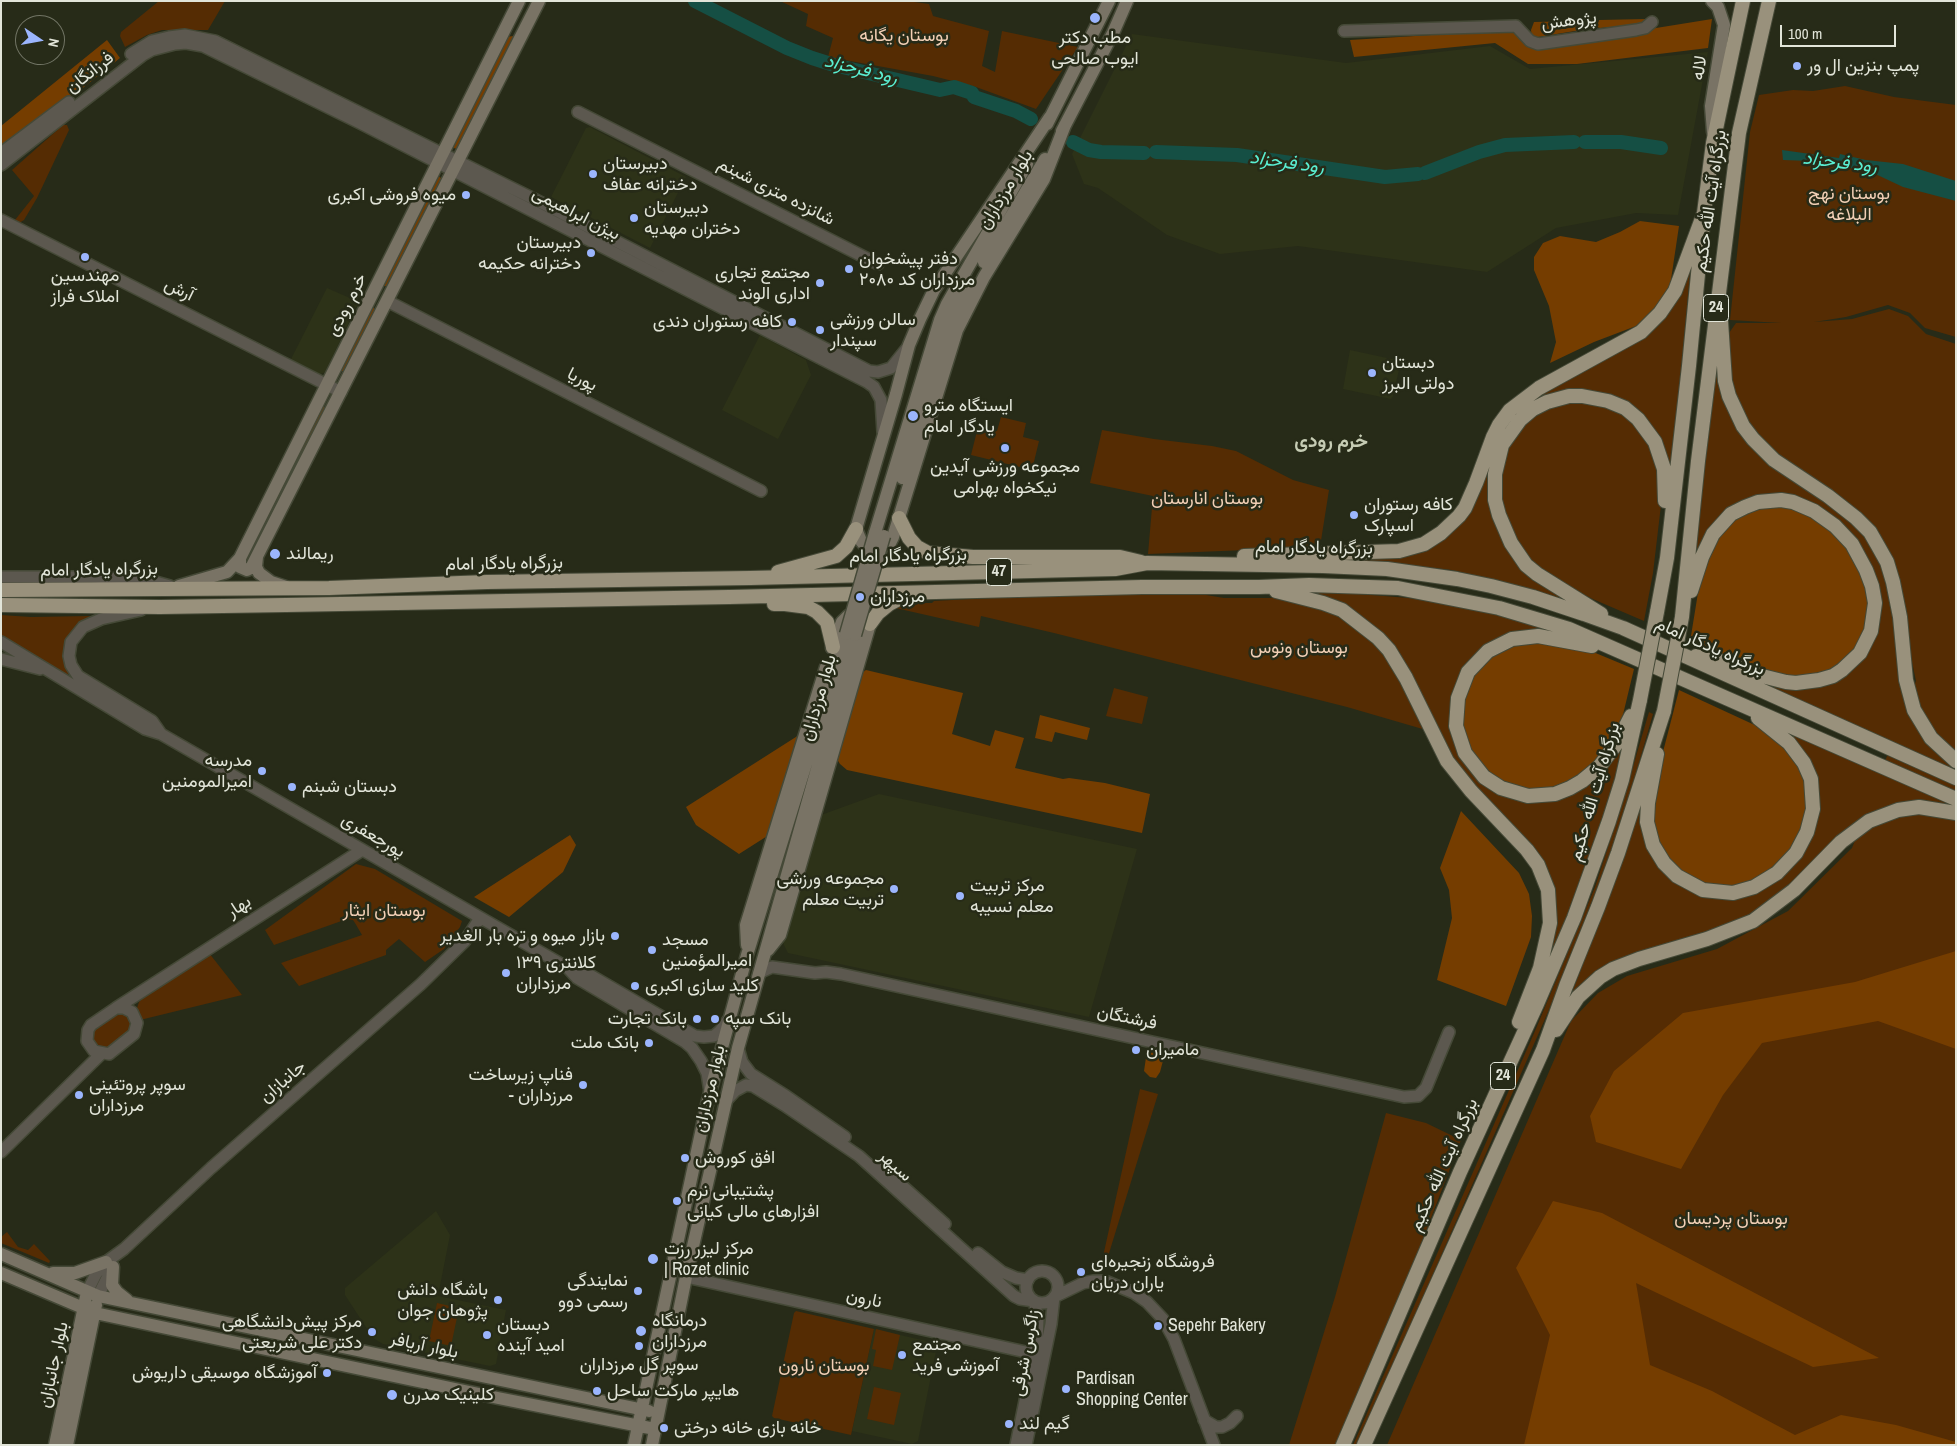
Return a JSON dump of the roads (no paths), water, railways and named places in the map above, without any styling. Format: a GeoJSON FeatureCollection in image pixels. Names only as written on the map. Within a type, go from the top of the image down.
{"type":"FeatureCollection","features":[{"type":"Feature","properties":{"kind":"highway","name":"بزرگراه آیت الله حکیم"},"geometry":{"type":"LineString","coordinates":[[1343,1445],[1460,1172],[1544,987],[1588,882],[1622,780],[1640,700],[1667,558],[1690,366],[1704,213],[1713,143],[1744,1]]}},
{"type":"Feature","properties":{"kind":"highway","name":"بزرگراه آیت الله حکیم"},"geometry":{"type":"LineString","coordinates":[[1682,617],[1719,280],[1739,133],[1769,1]]}},
{"type":"Feature","properties":{"kind":"highway"},"geometry":{"type":"LineString","coordinates":[[1190,563],[1237,556],[1399,552],[1414,548],[1433,539],[1456,520],[1465,508],[1493,437],[1499,424],[1510,410],[1539,388],[1641,332],[1660,313],[1675,292],[1704,213]]}},
{"type":"Feature","properties":{"kind":"highway"},"geometry":{"type":"LineString","coordinates":[[1719,280],[1725,382],[1736,413],[1753,439],[1768,454],[1840,505],[1870,532],[1887,562],[1896,591],[1906,680],[1914,710],[1931,738],[1956,761]]}},
{"type":"Feature","properties":{"kind":"highway"},"geometry":{"type":"LineString","coordinates":[[1623,628],[1536,574],[1519,555],[1504,530],[1496,500],[1495,474],[1502,445],[1520,420],[1547,402],[1569,396],[1582,396],[1608,401],[1625,408],[1638,419],[1655,442],[1664,470],[1666,485],[1664,517],[1667,558]]}},
{"type":"Feature","properties":{"kind":"highway"},"geometry":{"type":"LineString","coordinates":[[1682,617],[1702,556],[1713,534],[1732,514],[1745,507],[1770,500],[1793,502],[1824,517],[1835,526],[1852,544],[1860,557],[1872,586],[1875,603],[1871,631],[1860,653],[1842,670],[1833,676],[1820,680],[1796,683],[1786,682],[1762,676],[1709,656],[1685,656]]}},
{"type":"Feature","properties":{"kind":"highway"},"geometry":{"type":"LineString","coordinates":[[899,518],[909,538],[917,547],[928,553],[974,557],[1120,557],[1147,563]]}},
{"type":"Feature","properties":{"kind":"highway"},"geometry":{"type":"LineString","coordinates":[[750,578],[836,556],[846,547],[856,529]]}},
{"type":"Feature","properties":{"kind":"highway","name":"بزرگراه یادگار امام"},"geometry":{"type":"LineString","coordinates":[[1,590],[290,588],[487,582],[750,578],[1115,569],[1147,563],[1359,567],[1421,573],[1457,579],[1533,597],[1623,628],[1956,778]]}},
{"type":"Feature","properties":{"kind":"highway","name":"بزرگراه یادگار امام"},"geometry":{"type":"LineString","coordinates":[[1,605],[160,607],[729,597],[1142,587],[1316,586],[1412,590],[1538,619],[1569,629],[1741,706],[1842,747],[1956,799]]}},
{"type":"Feature","properties":{"kind":"highway"},"geometry":{"type":"LineString","coordinates":[[1259,587],[1323,602],[1342,610],[1378,638],[1389,650],[1402,672],[1446,761],[1471,791],[1528,850],[1543,876],[1550,908],[1550,923],[1544,955],[1460,1172]]}},
{"type":"Feature","properties":{"kind":"highway"},"geometry":{"type":"LineString","coordinates":[[870,624],[878,613],[889,604],[909,593]]}},
{"type":"Feature","properties":{"kind":"highway"},"geometry":{"type":"LineString","coordinates":[[729,597],[757,604],[785,604],[808,608],[817,612],[827,622],[833,647]]}},
{"type":"Feature","properties":{"kind":"highway","name":"24"},"geometry":{"type":"LineString","coordinates":[[1364,1445],[1543,1050],[1566,986],[1598,907],[1615,862],[1664,711],[1682,617]]}},
{"type":"Feature","properties":{"kind":"highway"},"geometry":{"type":"LineString","coordinates":[[1616,650],[1538,636],[1512,640],[1488,651],[1468,672],[1458,698],[1456,726],[1465,753],[1484,777],[1502,788],[1528,796],[1562,792],[1582,781],[1606,760],[1617,744],[1640,700]]}},
{"type":"Feature","properties":{"kind":"highway"},"geometry":{"type":"LineString","coordinates":[[1664,711],[1648,803],[1647,822],[1653,845],[1664,863],[1687,883],[1703,890],[1733,892],[1742,891],[1764,882],[1787,864],[1803,842],[1811,821],[1813,809],[1811,779],[1799,754],[1789,743],[1741,706]]}},
{"type":"Feature","properties":{"kind":"highway"},"geometry":{"type":"LineString","coordinates":[[1543,1050],[1578,997],[1600,977],[1639,958],[1707,940],[1753,920],[1794,890],[1841,842],[1869,821],[1890,813],[1914,808],[1932,808],[1956,813]]}},
{"type":"Feature","properties":{"kind":"main road","name":"خرم رودی"},"geometry":{"type":"LineString","coordinates":[[174,588],[221,574],[233,567],[240,558],[519,1]]}},
{"type":"Feature","properties":{"kind":"main road","name":"خرم رودی"},"geometry":{"type":"LineString","coordinates":[[257,557],[539,1]]}},
{"type":"Feature","properties":{"kind":"main road","name":"بلوار مرزداران"},"geometry":{"type":"LineString","coordinates":[[652,1445],[686,1277],[738,1048],[851,634],[940,320],[947,304],[1018,182],[1109,1]]}},
{"type":"Feature","properties":{"kind":"main road","name":"بلوار مرزداران"},"geometry":{"type":"LineString","coordinates":[[880,534],[949,323],[1065,125],[1127,1]]}},
{"type":"Feature","properties":{"kind":"main road","name":"لاله"},"geometry":{"type":"LineString","coordinates":[[1712,1],[1718,7],[1724,25],[1711,106],[1713,143]]}},
{"type":"Feature","properties":{"kind":"main road"},"geometry":{"type":"LineString","coordinates":[[506,27],[522,35]]}},
{"type":"Feature","properties":{"kind":"main road"},"geometry":{"type":"LineString","coordinates":[[1050,117],[934,290],[909,345],[856,529],[866,547],[882,548],[890,543],[956,330],[979,286],[1044,179],[1065,125]]}},
{"type":"Feature","properties":{"kind":"main road"},"geometry":{"type":"LineString","coordinates":[[373,294],[387,301]]}},
{"type":"Feature","properties":{"kind":"main road"},"geometry":{"type":"LineString","coordinates":[[240,558],[240,567],[247,570],[257,557]]}},
{"type":"Feature","properties":{"kind":"main road"},"geometry":{"type":"LineString","coordinates":[[257,557],[256,567],[259,573],[271,582],[290,588]]}},
{"type":"Feature","properties":{"kind":"main road"},"geometry":{"type":"LineString","coordinates":[[747,955],[746,925],[838,626],[848,616],[862,615],[870,624],[780,935],[764,956]]}},
{"type":"Feature","properties":{"kind":"main road","name":"بلوار مرزداران"},"geometry":{"type":"LineString","coordinates":[[634,1445],[710,1092],[747,955],[851,634]]}},
{"type":"Feature","properties":{"kind":"main road","name":"بلوار آریافر"},"geometry":{"type":"LineString","coordinates":[[1,1254],[93,1294],[659,1412]]}},
{"type":"Feature","properties":{"kind":"main road"},"geometry":{"type":"LineString","coordinates":[[45,1272],[75,1273],[110,1264],[113,1288],[131,1302]]}},
{"type":"Feature","properties":{"kind":"main road","name":"بلوار آریافر"},"geometry":{"type":"LineString","coordinates":[[1,1274],[89,1311],[498,1398],[655,1429]]}},
{"type":"Feature","properties":{"kind":"main road","name":"بلوار جانبازان"},"geometry":{"type":"LineString","coordinates":[[55,1445],[93,1294]]}},
{"type":"Feature","properties":{"kind":"main road","name":"بلوار جانبازان"},"geometry":{"type":"LineString","coordinates":[[67,1445],[89,1311]]}},
{"type":"Feature","properties":{"kind":"main road"},"geometry":{"type":"LineString","coordinates":[[498,1398],[502,1380]]}},
{"type":"Feature","properties":{"kind":"street","name":"پژوهش"},"geometry":{"type":"LineString","coordinates":[[1344,31],[1516,26],[1530,41],[1538,44],[1636,30],[1645,28],[1652,22]]}},
{"type":"Feature","properties":{"kind":"street","name":"فرزانگان"},"geometry":{"type":"LineString","coordinates":[[1,165],[127,61],[152,50],[174,44],[195,44],[213,47]]}},
{"type":"Feature","properties":{"kind":"street","name":"بیژن ابراهیمی"},"geometry":{"type":"LineString","coordinates":[[213,47],[456,166],[829,356],[878,372],[890,368],[909,345]]}},
{"type":"Feature","properties":{"kind":"street","name":"فرزانگان"},"geometry":{"type":"LineString","coordinates":[[1,153],[77,101]]}},
{"type":"Feature","properties":{"kind":"street","name":"شانزده متری شبنم"},"geometry":{"type":"LineString","coordinates":[[578,112],[878,264]]}},
{"type":"Feature","properties":{"kind":"street","name":"آرش"},"geometry":{"type":"LineString","coordinates":[[1,220],[325,388]]}},
{"type":"Feature","properties":{"kind":"street","name":"آرش"},"geometry":{"type":"LineString","coordinates":[[1,227],[339,395]]}},
{"type":"Feature","properties":{"kind":"street","name":"پوریا"},"geometry":{"type":"LineString","coordinates":[[387,301],[761,491]]}},
{"type":"Feature","properties":{"kind":"street","name":"بیژن ابراهیمی"},"geometry":{"type":"LineString","coordinates":[[829,356],[874,387],[882,405],[883,439]]}},
{"type":"Feature","properties":{"kind":"street"},"geometry":{"type":"LineString","coordinates":[[1,577],[94,576],[152,581],[174,588]]}},
{"type":"Feature","properties":{"kind":"street","name":"پورجعفری"},"geometry":{"type":"LineString","coordinates":[[160,607],[100,619],[90,623],[83,627],[74,637],[70,648],[70,656],[71,665],[78,676],[152,721],[161,734]]}},
{"type":"Feature","properties":{"kind":"street","name":"پورجعفری"},"geometry":{"type":"LineString","coordinates":[[1,642],[145,729],[161,734],[568,968],[695,1036],[714,1036],[730,1018]]}},
{"type":"Feature","properties":{"kind":"street"},"geometry":{"type":"LineString","coordinates":[[1,659],[46,670]]}},
{"type":"Feature","properties":{"kind":"street","name":"بهار"},"geometry":{"type":"LineString","coordinates":[[116,1008],[362,850]]}},
{"type":"Feature","properties":{"kind":"street","name":"جانبازان"},"geometry":{"type":"LineString","coordinates":[[93,1294],[96,1274],[110,1264],[212,1168],[422,984],[465,941],[480,918]]}},
{"type":"Feature","properties":{"kind":"street","name":"جانبازان"},"geometry":{"type":"LineString","coordinates":[[465,941],[482,931],[496,927]]}},
{"type":"Feature","properties":{"kind":"street","name":"فرشتگان"},"geometry":{"type":"LineString","coordinates":[[759,973],[772,967],[815,974],[826,972],[850,976],[1404,1097],[1418,1096],[1426,1088],[1449,1032]]}},
{"type":"Feature","properties":{"kind":"street","name":"پورجعفری"},"geometry":{"type":"LineString","coordinates":[[580,974],[692,1048],[698,1054],[706,1073],[710,1092]]}},
{"type":"Feature","properties":{"kind":"street"},"geometry":{"type":"LineString","coordinates":[[132,1012],[141,992]]}},
{"type":"Feature","properties":{"kind":"street"},"geometry":{"type":"LineString","coordinates":[[116,1008],[124,1008],[132,1012],[137,1023],[134,1034],[109,1054],[101,1054],[90,1047],[87,1041],[88,1030],[91,1025],[116,1008]]}},
{"type":"Feature","properties":{"kind":"street","name":"سپهر"},"geometry":{"type":"LineString","coordinates":[[738,1048],[742,1062],[750,1074],[860,1153],[1003,1279],[1020,1299],[1034,1301]]}},
{"type":"Feature","properties":{"kind":"street"},"geometry":{"type":"LineString","coordinates":[[1,1152],[101,1054]]}},
{"type":"Feature","properties":{"kind":"street","name":"سپهر"},"geometry":{"type":"LineString","coordinates":[[724,1104],[735,1091],[746,1085],[753,1086],[785,1100]]}},
{"type":"Feature","properties":{"kind":"street"},"geometry":{"type":"LineString","coordinates":[[1054,1297],[1057,1287],[1049,1273],[1039,1272],[1028,1280],[1026,1291],[1034,1301],[1044,1303],[1083,1282]]}},
{"type":"Feature","properties":{"kind":"street","name":"نارون"},"geometry":{"type":"LineString","coordinates":[[686,1277],[1035,1354]]}},
{"type":"Feature","properties":{"kind":"street"},"geometry":{"type":"LineString","coordinates":[[1053,1277],[1083,1282],[1105,1281],[1140,1296],[1155,1310],[1171,1332],[1214,1445]]}},
{"type":"Feature","properties":{"kind":"street","name":"سپهر"},"geometry":{"type":"LineString","coordinates":[[1003,1279],[1028,1280]]}},
{"type":"Feature","properties":{"kind":"street","name":"زاگرس شرقی"},"geometry":{"type":"LineString","coordinates":[[1026,1445],[1051,1324],[1054,1297]]}},
{"type":"Feature","properties":{"kind":"street","name":"زاگرس شرقی"},"geometry":{"type":"LineString","coordinates":[[1016,1445],[1035,1354],[1038,1325],[1034,1301]]}},
{"type":"Feature","properties":{"kind":"street"},"geometry":{"type":"LineString","coordinates":[[1038,1325],[1041,1316],[1044,1315],[1049,1317],[1051,1324]]}},
{"type":"Feature","properties":{"kind":"street"},"geometry":{"type":"LineString","coordinates":[[1204,1420],[1216,1427],[1222,1428],[1237,1416]]}},
{"type":"Feature","properties":{"kind":"water"},"geometry":{"type":"Polygon","coordinates":[[[1782,150],[1839,158],[1840,154],[1866,160],[1903,164],[1956,181],[1956,201],[1903,187],[1869,171],[1810,161],[1783,160],[1782,150]]]}},
{"type":"Feature","properties":{"kind":"waterway","name":"رود فرحزاد"},"geometry":{"type":"LineString","coordinates":[[695,1],[787,48],[812,58],[940,90],[954,87],[972,93],[974,97],[1016,111],[1031,119]]}},
{"type":"Feature","properties":{"kind":"waterway","name":"رود فرحزاد"},"geometry":{"type":"LineString","coordinates":[[1073,142],[1089,150],[1101,152],[1144,153]]}},
{"type":"Feature","properties":{"kind":"waterway","name":"رود فرحزاد"},"geometry":{"type":"LineString","coordinates":[[1425,173],[1479,152],[1505,145],[1574,142]]}},
{"type":"Feature","properties":{"kind":"waterway","name":"رود فرحزاد"},"geometry":{"type":"LineString","coordinates":[[1585,142],[1621,142],[1661,148]]}},
{"type":"Feature","properties":{"kind":"waterway","name":"رود فرحزاد"},"geometry":{"type":"LineString","coordinates":[[1156,152],[1237,155],[1385,177],[1418,174]]}},
{"type":"Feature","properties":{"kind":"place","name":"مطب دکتر ایوب صالحی"},"geometry":{"type":"Point","coordinates":[1095,18]}},
{"type":"Feature","properties":{"kind":"place","name":"پمپ بنزین ال ور"},"geometry":{"type":"Point","coordinates":[1797,66]}},
{"type":"Feature","properties":{"kind":"place","name":"دبیرستان دخترانه عفاف"},"geometry":{"type":"Point","coordinates":[593,174]}},
{"type":"Feature","properties":{"kind":"place","name":"میوه فروشی اکبری"},"geometry":{"type":"Point","coordinates":[466,195]}},
{"type":"Feature","properties":{"kind":"place","name":"دبیرستان دختران مهدیه"},"geometry":{"type":"Point","coordinates":[634,218]}},
{"type":"Feature","properties":{"kind":"place","name":"دبیرستان دخترانه حکیمه"},"geometry":{"type":"Point","coordinates":[591,253]}},
{"type":"Feature","properties":{"kind":"place","name":"مهندسین املاک فراز"},"geometry":{"type":"Point","coordinates":[85,257]}},
{"type":"Feature","properties":{"kind":"place","name":"دفتر پیشخوان مرزداران کد ۲۰۸۰"},"geometry":{"type":"Point","coordinates":[849,269]}},
{"type":"Feature","properties":{"kind":"place","name":"مجتمع تجاری اداری الوند"},"geometry":{"type":"Point","coordinates":[820,283]}},
{"type":"Feature","properties":{"kind":"place","name":"کافه رستوران دندی"},"geometry":{"type":"Point","coordinates":[792,322]}},
{"type":"Feature","properties":{"kind":"place","name":"سالن ورزشی سپندار"},"geometry":{"type":"Point","coordinates":[820,330]}},
{"type":"Feature","properties":{"kind":"place","name":"دبستان دولتی البرز"},"geometry":{"type":"Point","coordinates":[1372,373]}},
{"type":"Feature","properties":{"kind":"place","name":"ایستگاه مترو یادگار امام"},"geometry":{"type":"Point","coordinates":[913,416]}},
{"type":"Feature","properties":{"kind":"place","name":"مجموعه ورزشی آیدین نیکخواه بهرامی"},"geometry":{"type":"Point","coordinates":[1005,448]}},
{"type":"Feature","properties":{"kind":"place","name":"کافه رستوران اسپارک"},"geometry":{"type":"Point","coordinates":[1354,515]}},
{"type":"Feature","properties":{"kind":"place","name":"ریمالند"},"geometry":{"type":"Point","coordinates":[275,554]}},
{"type":"Feature","properties":{"kind":"place","name":"مرزداران"},"geometry":{"type":"Point","coordinates":[860,597]}},
{"type":"Feature","properties":{"kind":"place","name":"مدرسه امیرالمومنین"},"geometry":{"type":"Point","coordinates":[262,771]}},
{"type":"Feature","properties":{"kind":"place","name":"دبستان شبنم"},"geometry":{"type":"Point","coordinates":[292,787]}},
{"type":"Feature","properties":{"kind":"place","name":"مجموعه ورزشی تربیت معلم"},"geometry":{"type":"Point","coordinates":[894,889]}},
{"type":"Feature","properties":{"kind":"place","name":"مرکز تربیت معلم نسیبه"},"geometry":{"type":"Point","coordinates":[960,896]}},
{"type":"Feature","properties":{"kind":"place","name":"بازار میوه و تره بار الغدیر"},"geometry":{"type":"Point","coordinates":[615,936]}},
{"type":"Feature","properties":{"kind":"place","name":"مسجد امیرالمؤمنین"},"geometry":{"type":"Point","coordinates":[652,950]}},
{"type":"Feature","properties":{"kind":"place","name":"کلانتری ۱۳۹ مرزداران"},"geometry":{"type":"Point","coordinates":[506,973]}},
{"type":"Feature","properties":{"kind":"place","name":"کلید سازی اکبری"},"geometry":{"type":"Point","coordinates":[635,986]}},
{"type":"Feature","properties":{"kind":"place","name":"بانک تجارت"},"geometry":{"type":"Point","coordinates":[697,1019]}},
{"type":"Feature","properties":{"kind":"place","name":"بانک سپه"},"geometry":{"type":"Point","coordinates":[715,1019]}},
{"type":"Feature","properties":{"kind":"place","name":"بانک ملت"},"geometry":{"type":"Point","coordinates":[649,1043]}},
{"type":"Feature","properties":{"kind":"place","name":"مامیران"},"geometry":{"type":"Point","coordinates":[1136,1050]}},
{"type":"Feature","properties":{"kind":"place","name":"فناپ زیرساخت - مرزداران"},"geometry":{"type":"Point","coordinates":[583,1085]}},
{"type":"Feature","properties":{"kind":"place","name":"سوپر پروتئینی مرزداران"},"geometry":{"type":"Point","coordinates":[79,1095]}},
{"type":"Feature","properties":{"kind":"place","name":"افق کوروش"},"geometry":{"type":"Point","coordinates":[685,1158]}},
{"type":"Feature","properties":{"kind":"place","name":"پشتیبانی نرم افزارهای مالی کیانی"},"geometry":{"type":"Point","coordinates":[677,1201]}},
{"type":"Feature","properties":{"kind":"place","name":"مرکز لیزر رزت | Rozet clinic"},"geometry":{"type":"Point","coordinates":[653,1259]}},
{"type":"Feature","properties":{"kind":"place","name":"فروشگاه زنجیره‌ای یاران دریان"},"geometry":{"type":"Point","coordinates":[1081,1272]}},
{"type":"Feature","properties":{"kind":"place","name":"نمایندگی رسمی دوو"},"geometry":{"type":"Point","coordinates":[638,1291]}},
{"type":"Feature","properties":{"kind":"place","name":"باشگاه دانش پژوهان جوان"},"geometry":{"type":"Point","coordinates":[498,1300]}},
{"type":"Feature","properties":{"kind":"place","name":"Sepehr Bakery"},"geometry":{"type":"Point","coordinates":[1158,1326]}},
{"type":"Feature","properties":{"kind":"place","name":"درمانگاه مرزداران"},"geometry":{"type":"Point","coordinates":[641,1331]}},
{"type":"Feature","properties":{"kind":"place","name":"مرکز پیش‌دانشگاهی دکتر علی شریعتی"},"geometry":{"type":"Point","coordinates":[372,1332]}},
{"type":"Feature","properties":{"kind":"place","name":"دبستان امید آینده"},"geometry":{"type":"Point","coordinates":[487,1335]}},
{"type":"Feature","properties":{"kind":"place","name":"سوپر گل مرزداران"},"geometry":{"type":"Point","coordinates":[639,1346]}},
{"type":"Feature","properties":{"kind":"place","name":"مجتمع آموزشی فرید"},"geometry":{"type":"Point","coordinates":[902,1355]}},
{"type":"Feature","properties":{"kind":"place","name":"آموزشگاه موسیقی داریوش"},"geometry":{"type":"Point","coordinates":[327,1373]}},
{"type":"Feature","properties":{"kind":"place","name":"Pardisan Shopping Center"},"geometry":{"type":"Point","coordinates":[1066,1389]}},
{"type":"Feature","properties":{"kind":"place","name":"هایپر مارکت ساحل"},"geometry":{"type":"Point","coordinates":[597,1391]}},
{"type":"Feature","properties":{"kind":"place","name":"کلینیک مدرن"},"geometry":{"type":"Point","coordinates":[392,1395]}},
{"type":"Feature","properties":{"kind":"place","name":"گیم لند"},"geometry":{"type":"Point","coordinates":[1009,1424]}},
{"type":"Feature","properties":{"kind":"place","name":"خانه بازی خانه درختی"},"geometry":{"type":"Point","coordinates":[664,1428]}},
{"type":"Feature","properties":{"kind":"district","name":"خرم رودی"},"geometry":{"type":"Point","coordinates":[1331,442]}},
{"type":"Feature","properties":{"kind":"park label","name":"بوستان یگانه"},"geometry":{"type":"Point","coordinates":[904,36]}},
{"type":"Feature","properties":{"kind":"park label","name":"بوستان نهج البلاغه"},"geometry":{"type":"Point","coordinates":[1849,204]}},
{"type":"Feature","properties":{"kind":"park label","name":"بوستان انارستان"},"geometry":{"type":"Point","coordinates":[1207,499]}},
{"type":"Feature","properties":{"kind":"park label","name":"بوستان ونوس"},"geometry":{"type":"Point","coordinates":[1299,648]}},
{"type":"Feature","properties":{"kind":"park label","name":"بوستان ایثار"},"geometry":{"type":"Point","coordinates":[384,911]}},
{"type":"Feature","properties":{"kind":"park label","name":"بوستان پردیسان"},"geometry":{"type":"Point","coordinates":[1731,1219]}},
{"type":"Feature","properties":{"kind":"park label","name":"بوستان نارون"},"geometry":{"type":"Point","coordinates":[824,1366]}}]}
